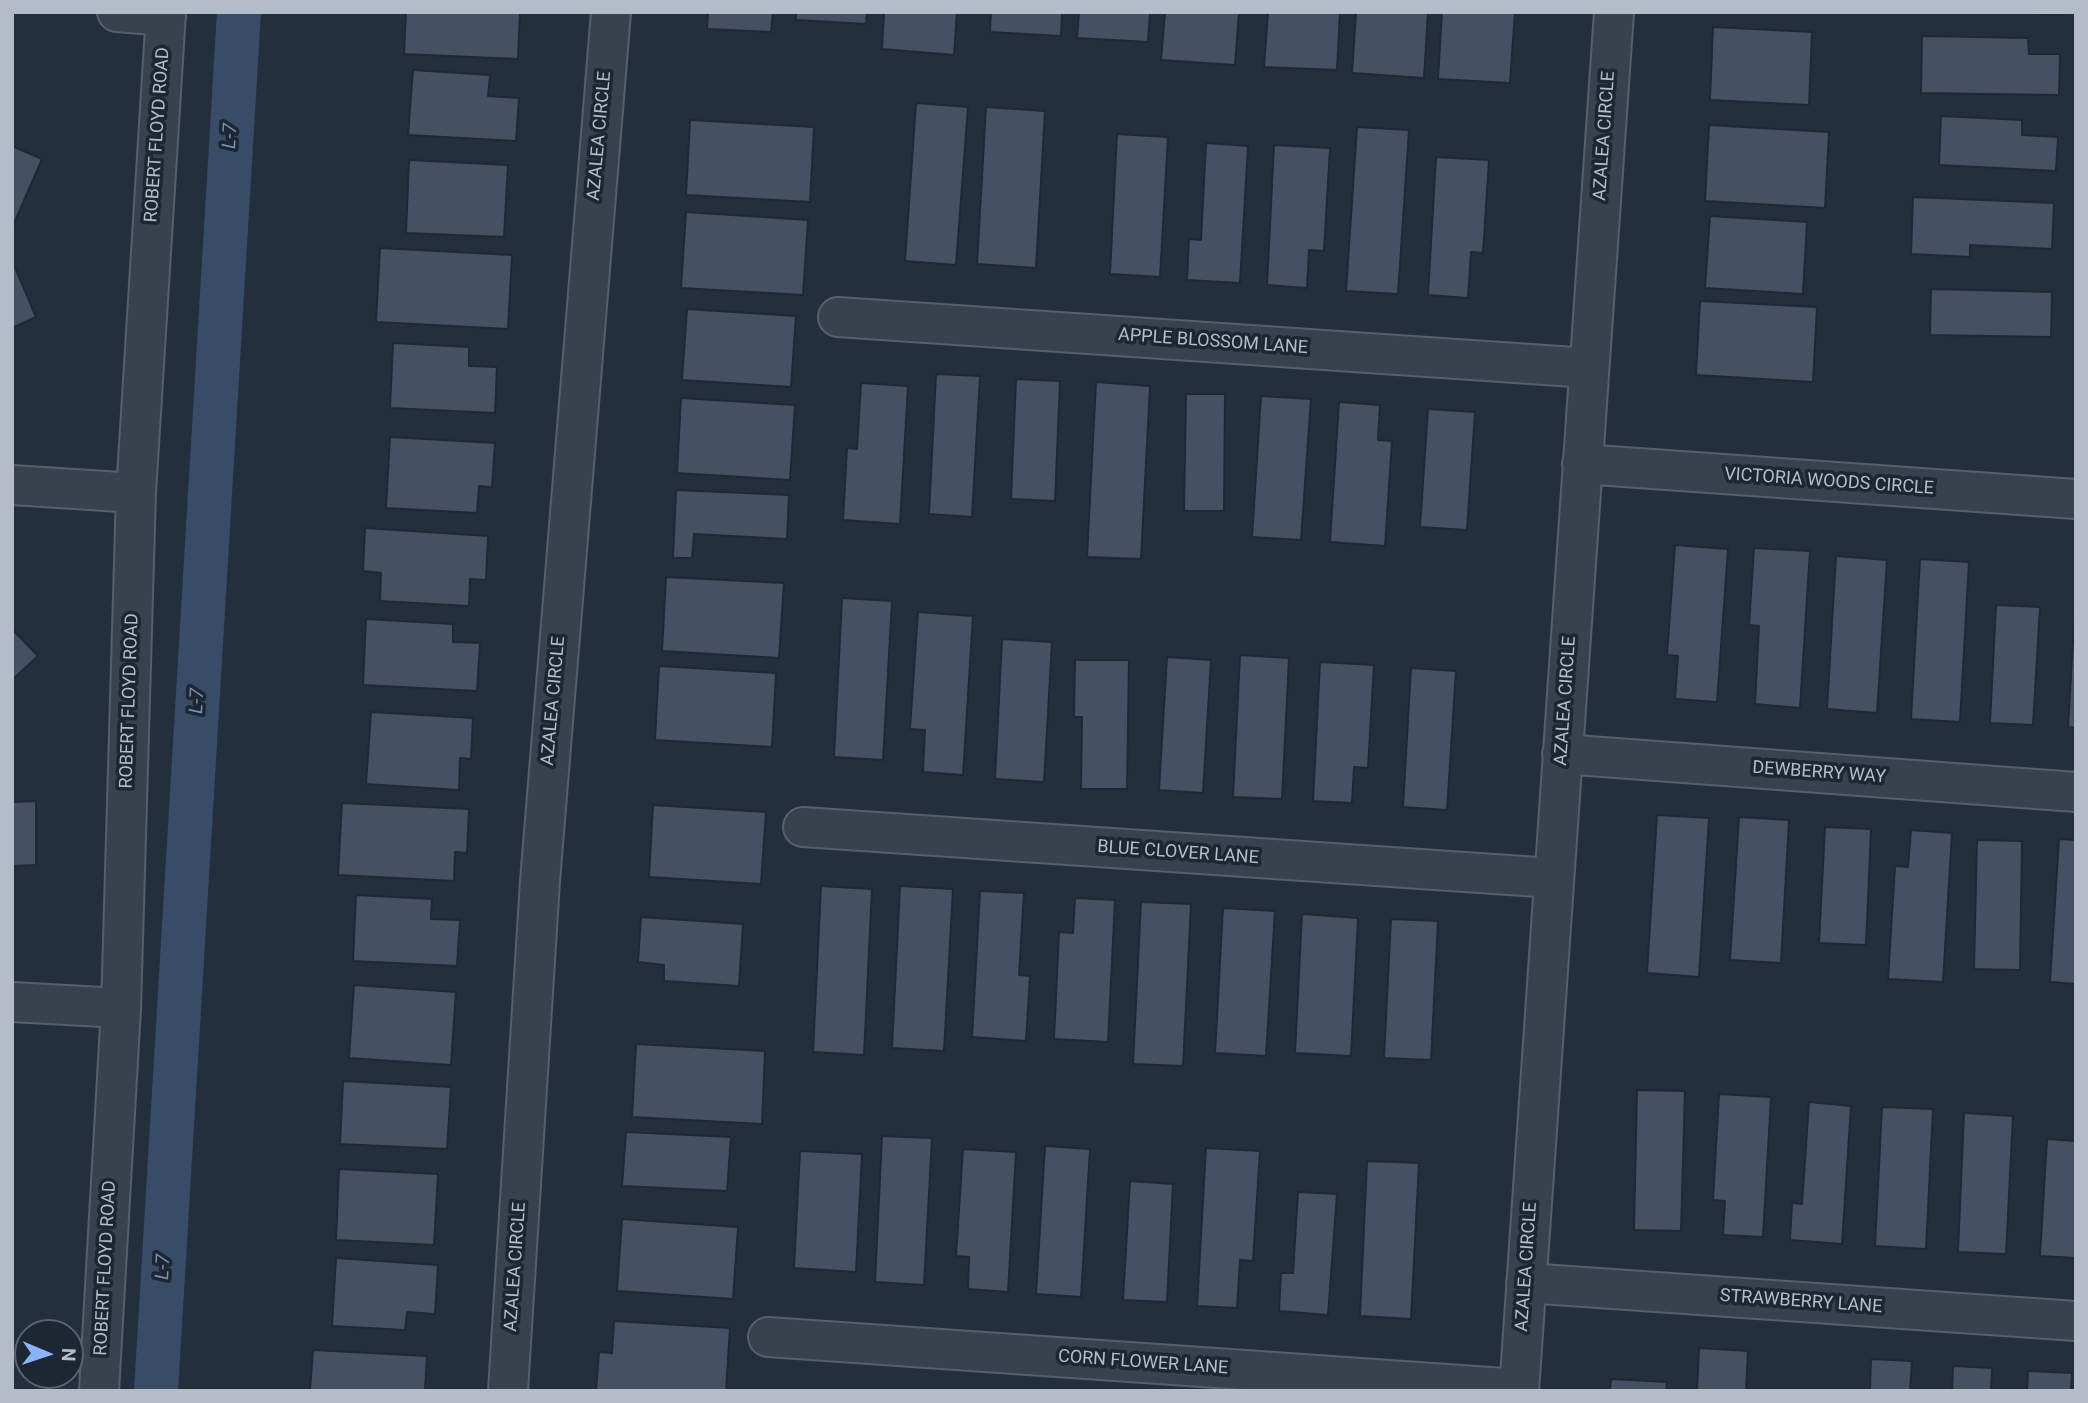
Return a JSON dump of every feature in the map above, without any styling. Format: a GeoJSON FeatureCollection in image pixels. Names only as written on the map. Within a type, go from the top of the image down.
{"type":"FeatureCollection","features":[{"type":"Feature","properties":{"kind":"street"},"geometry":{"type":"LineString","coordinates":[[117,12],[166,14]]}},
{"type":"Feature","properties":{"kind":"street","name":"AZALEA CIRCLE"},"geometry":{"type":"LineString","coordinates":[[508,1391],[540,881],[611,12]]}},
{"type":"Feature","properties":{"kind":"street","name":"AZALEA CIRCLE"},"geometry":{"type":"LineString","coordinates":[[1519,1390],[1614,12]]}},
{"type":"Feature","properties":{"kind":"street","name":"ROBERT FLOYD ROAD"},"geometry":{"type":"LineString","coordinates":[[99,1391],[121,1008],[136,493],[166,14]]}},
{"type":"Feature","properties":{"kind":"street","name":"APPLE BLOSSOM LANE"},"geometry":{"type":"LineString","coordinates":[[838,317],[1589,368]]}},
{"type":"Feature","properties":{"kind":"street","name":"VICTORIA WOODS CIRCLE"},"geometry":{"type":"LineString","coordinates":[[1582,464],[2076,499]]}},
{"type":"Feature","properties":{"kind":"street"},"geometry":{"type":"LineString","coordinates":[[12,485],[136,493]]}},
{"type":"Feature","properties":{"kind":"street","name":"DEWBERRY WAY"},"geometry":{"type":"LineString","coordinates":[[1562,754],[2076,792]]}},
{"type":"Feature","properties":{"kind":"street","name":"BLUE CLOVER LANE"},"geometry":{"type":"LineString","coordinates":[[803,827],[1553,878]]}},
{"type":"Feature","properties":{"kind":"street"},"geometry":{"type":"LineString","coordinates":[[12,1002],[121,1008]]}},
{"type":"Feature","properties":{"kind":"street","name":"STRAWBERRY LANE"},"geometry":{"type":"LineString","coordinates":[[1526,1283],[2076,1321]]}},
{"type":"Feature","properties":{"kind":"street","name":"CORN FLOWER LANE"},"geometry":{"type":"LineString","coordinates":[[768,1337],[1519,1390]]}},
{"type":"Feature","properties":{"kind":"building"},"geometry":{"type":"Polygon","coordinates":[[[406,12],[520,12],[518,59],[404,54],[406,12]]]}},
{"type":"Feature","properties":{"kind":"building"},"geometry":{"type":"Polygon","coordinates":[[[708,12],[773,12],[771,32],[707,29],[708,12]]]}},
{"type":"Feature","properties":{"kind":"building"},"geometry":{"type":"Polygon","coordinates":[[[796,12],[867,12],[866,24],[796,20],[796,12]]]}},
{"type":"Feature","properties":{"kind":"building"},"geometry":{"type":"Polygon","coordinates":[[[884,12],[957,12],[954,55],[882,49],[884,12]]]}},
{"type":"Feature","properties":{"kind":"building"},"geometry":{"type":"Polygon","coordinates":[[[991,12],[1062,12],[1061,36],[990,32],[991,12]]]}},
{"type":"Feature","properties":{"kind":"building"},"geometry":{"type":"Polygon","coordinates":[[[1079,12],[1150,12],[1148,42],[1077,38],[1079,12]]]}},
{"type":"Feature","properties":{"kind":"building"},"geometry":{"type":"Polygon","coordinates":[[[1165,12],[1239,12],[1235,65],[1161,60],[1165,12]]]}},
{"type":"Feature","properties":{"kind":"building"},"geometry":{"type":"Polygon","coordinates":[[[1268,12],[1340,12],[1337,70],[1264,67],[1268,12]]]}},
{"type":"Feature","properties":{"kind":"building"},"geometry":{"type":"Polygon","coordinates":[[[1356,12],[1428,12],[1424,78],[1352,73],[1356,12]]]}},
{"type":"Feature","properties":{"kind":"building"},"geometry":{"type":"Polygon","coordinates":[[[1442,12],[1515,12],[1510,83],[1438,79],[1442,12]]]}},
{"type":"Feature","properties":{"kind":"building"},"geometry":{"type":"Polygon","coordinates":[[[2011,12],[2063,12],[2063,15],[2011,12]]]}},
{"type":"Feature","properties":{"kind":"building"},"geometry":{"type":"Polygon","coordinates":[[[1713,27],[1812,32],[1809,105],[1710,100],[1713,27]]]}},
{"type":"Feature","properties":{"kind":"building"},"geometry":{"type":"Polygon","coordinates":[[[1922,36],[2028,38],[2029,54],[2060,54],[2059,95],[1921,93],[1922,36]]]}},
{"type":"Feature","properties":{"kind":"building"},"geometry":{"type":"Polygon","coordinates":[[[413,70],[490,75],[488,96],[519,98],[516,141],[408,135],[413,70]]]}},
{"type":"Feature","properties":{"kind":"building"},"geometry":{"type":"Polygon","coordinates":[[[916,103],[968,107],[956,265],[905,261],[916,103]]]}},
{"type":"Feature","properties":{"kind":"building"},"geometry":{"type":"Polygon","coordinates":[[[986,107],[1045,111],[1036,268],[977,264],[986,107]]]}},
{"type":"Feature","properties":{"kind":"building"},"geometry":{"type":"Polygon","coordinates":[[[1941,116],[2022,120],[2022,135],[2058,137],[2056,171],[1939,165],[1941,116]]]}},
{"type":"Feature","properties":{"kind":"building"},"geometry":{"type":"Polygon","coordinates":[[[690,120],[814,127],[810,202],[686,195],[690,120]]]}},
{"type":"Feature","properties":{"kind":"building"},"geometry":{"type":"Polygon","coordinates":[[[1709,125],[1829,132],[1825,208],[1705,201],[1709,125]]]}},
{"type":"Feature","properties":{"kind":"building"},"geometry":{"type":"Polygon","coordinates":[[[1357,127],[1409,130],[1398,294],[1346,291],[1357,127]]]}},
{"type":"Feature","properties":{"kind":"building"},"geometry":{"type":"Polygon","coordinates":[[[1117,134],[1168,137],[1160,277],[1110,274],[1117,134]]]}},
{"type":"Feature","properties":{"kind":"building"},"geometry":{"type":"Polygon","coordinates":[[[1206,143],[1248,146],[1240,283],[1187,280],[1189,239],[1201,240],[1206,143]]]}},
{"type":"Feature","properties":{"kind":"building"},"geometry":{"type":"Polygon","coordinates":[[[1274,145],[1330,148],[1324,251],[1309,250],[1307,288],[1267,285],[1274,145]]]}},
{"type":"Feature","properties":{"kind":"building"},"geometry":{"type":"Polygon","coordinates":[[[12,146],[42,159],[12,228],[12,146]]]}},
{"type":"Feature","properties":{"kind":"building"},"geometry":{"type":"Polygon","coordinates":[[[1436,157],[1489,160],[1483,253],[1471,252],[1468,298],[1428,295],[1436,157]]]}},
{"type":"Feature","properties":{"kind":"building"},"geometry":{"type":"Polygon","coordinates":[[[409,160],[508,165],[504,237],[406,233],[409,160]]]}},
{"type":"Feature","properties":{"kind":"building"},"geometry":{"type":"Polygon","coordinates":[[[1913,197],[2054,203],[2052,249],[1970,245],[1970,257],[1911,254],[1913,197]]]}},
{"type":"Feature","properties":{"kind":"building"},"geometry":{"type":"Polygon","coordinates":[[[686,212],[808,220],[803,295],[681,288],[686,212]]]}},
{"type":"Feature","properties":{"kind":"building"},"geometry":{"type":"Polygon","coordinates":[[[1710,216],[1807,222],[1803,294],[1705,288],[1710,216]]]}},
{"type":"Feature","properties":{"kind":"building"},"geometry":{"type":"Polygon","coordinates":[[[380,248],[512,255],[508,329],[376,322],[380,248]]]}},
{"type":"Feature","properties":{"kind":"building"},"geometry":{"type":"Polygon","coordinates":[[[14,265],[36,317],[12,328],[12,266],[14,265]]]}},
{"type":"Feature","properties":{"kind":"building"},"geometry":{"type":"Polygon","coordinates":[[[1931,289],[2052,292],[2051,337],[1930,335],[1931,289]]]}},
{"type":"Feature","properties":{"kind":"building"},"geometry":{"type":"Polygon","coordinates":[[[1700,301],[1817,307],[1813,382],[1696,375],[1700,301]]]}},
{"type":"Feature","properties":{"kind":"building"},"geometry":{"type":"Polygon","coordinates":[[[687,309],[796,316],[791,387],[682,380],[687,309]]]}},
{"type":"Feature","properties":{"kind":"building"},"geometry":{"type":"Polygon","coordinates":[[[393,343],[469,347],[469,366],[497,367],[495,413],[390,408],[393,343]]]}},
{"type":"Feature","properties":{"kind":"building"},"geometry":{"type":"Polygon","coordinates":[[[936,374],[980,376],[972,517],[929,514],[936,374]]]}},
{"type":"Feature","properties":{"kind":"building"},"geometry":{"type":"Polygon","coordinates":[[[1016,379],[1060,381],[1055,501],[1011,499],[1016,379]]]}},
{"type":"Feature","properties":{"kind":"building"},"geometry":{"type":"Polygon","coordinates":[[[1096,382],[1150,386],[1141,559],[1087,557],[1096,382]]]}},
{"type":"Feature","properties":{"kind":"building"},"geometry":{"type":"Polygon","coordinates":[[[861,383],[908,386],[900,524],[843,520],[847,448],[857,449],[861,383]]]}},
{"type":"Feature","properties":{"kind":"building"},"geometry":{"type":"Polygon","coordinates":[[[1186,394],[1225,394],[1224,511],[1184,511],[1186,394]]]}},
{"type":"Feature","properties":{"kind":"building"},"geometry":{"type":"Polygon","coordinates":[[[1261,396],[1311,399],[1301,540],[1252,537],[1261,396]]]}},
{"type":"Feature","properties":{"kind":"building"},"geometry":{"type":"Polygon","coordinates":[[[681,398],[795,405],[790,480],[677,473],[681,398]]]}},
{"type":"Feature","properties":{"kind":"building"},"geometry":{"type":"Polygon","coordinates":[[[1339,402],[1380,405],[1378,440],[1392,441],[1385,546],[1330,542],[1339,402]]]}},
{"type":"Feature","properties":{"kind":"building"},"geometry":{"type":"Polygon","coordinates":[[[1428,409],[1475,412],[1467,530],[1420,527],[1428,409]]]}},
{"type":"Feature","properties":{"kind":"building"},"geometry":{"type":"Polygon","coordinates":[[[390,437],[495,443],[492,487],[479,486],[477,513],[386,508],[390,437]]]}},
{"type":"Feature","properties":{"kind":"building"},"geometry":{"type":"Polygon","coordinates":[[[676,490],[789,495],[787,539],[694,534],[692,558],[673,558],[676,490]]]}},
{"type":"Feature","properties":{"kind":"building"},"geometry":{"type":"Polygon","coordinates":[[[365,528],[488,536],[486,580],[470,579],[469,606],[380,601],[381,573],[363,571],[365,528]]]}},
{"type":"Feature","properties":{"kind":"building"},"geometry":{"type":"Polygon","coordinates":[[[1675,545],[1728,549],[1717,702],[1675,699],[1678,656],[1667,655],[1675,545]]]}},
{"type":"Feature","properties":{"kind":"building"},"geometry":{"type":"Polygon","coordinates":[[[1754,548],[1810,551],[1800,708],[1755,704],[1759,626],[1749,625],[1754,548]]]}},
{"type":"Feature","properties":{"kind":"building"},"geometry":{"type":"Polygon","coordinates":[[[1836,556],[1887,560],[1877,713],[1827,709],[1836,556]]]}},
{"type":"Feature","properties":{"kind":"building"},"geometry":{"type":"Polygon","coordinates":[[[1920,559],[1969,562],[1960,722],[1911,719],[1920,559]]]}},
{"type":"Feature","properties":{"kind":"building"},"geometry":{"type":"Polygon","coordinates":[[[666,577],[784,583],[779,658],[662,651],[666,577]]]}},
{"type":"Feature","properties":{"kind":"building"},"geometry":{"type":"Polygon","coordinates":[[[2076,591],[2076,728],[2068,727],[2076,591]]]}},
{"type":"Feature","properties":{"kind":"building"},"geometry":{"type":"Polygon","coordinates":[[[842,598],[892,601],[883,760],[834,757],[842,598]]]}},
{"type":"Feature","properties":{"kind":"building"},"geometry":{"type":"Polygon","coordinates":[[[1996,605],[2040,607],[2033,725],[1990,723],[1996,605]]]}},
{"type":"Feature","properties":{"kind":"building"},"geometry":{"type":"Polygon","coordinates":[[[918,612],[973,616],[963,775],[923,772],[925,730],[910,729],[918,612]]]}},
{"type":"Feature","properties":{"kind":"building"},"geometry":{"type":"Polygon","coordinates":[[[366,619],[453,624],[453,642],[480,643],[477,691],[363,685],[366,619]]]}},
{"type":"Feature","properties":{"kind":"building"},"geometry":{"type":"Polygon","coordinates":[[[12,629],[38,656],[12,680],[12,629]]]}},
{"type":"Feature","properties":{"kind":"building"},"geometry":{"type":"Polygon","coordinates":[[[1002,639],[1052,642],[1044,782],[995,779],[1002,639]]]}},
{"type":"Feature","properties":{"kind":"building"},"geometry":{"type":"Polygon","coordinates":[[[1240,655],[1289,658],[1282,799],[1233,797],[1240,655]]]}},
{"type":"Feature","properties":{"kind":"building"},"geometry":{"type":"Polygon","coordinates":[[[1167,657],[1211,660],[1203,793],[1159,790],[1167,657]]]}},
{"type":"Feature","properties":{"kind":"building"},"geometry":{"type":"Polygon","coordinates":[[[1075,660],[1129,660],[1127,789],[1081,789],[1082,717],[1074,717],[1075,660]]]}},
{"type":"Feature","properties":{"kind":"building"},"geometry":{"type":"Polygon","coordinates":[[[1320,662],[1374,665],[1368,768],[1354,767],[1352,803],[1313,801],[1320,662]]]}},
{"type":"Feature","properties":{"kind":"building"},"geometry":{"type":"Polygon","coordinates":[[[659,666],[776,673],[772,747],[655,740],[659,666]]]}},
{"type":"Feature","properties":{"kind":"building"},"geometry":{"type":"Polygon","coordinates":[[[1411,668],[1456,671],[1447,810],[1403,807],[1411,668]]]}},
{"type":"Feature","properties":{"kind":"building"},"geometry":{"type":"Polygon","coordinates":[[[371,712],[473,718],[471,759],[460,758],[459,790],[366,784],[371,712]]]}},
{"type":"Feature","properties":{"kind":"building"},"geometry":{"type":"Polygon","coordinates":[[[36,801],[36,865],[12,866],[12,802],[36,801]]]}},
{"type":"Feature","properties":{"kind":"building"},"geometry":{"type":"Polygon","coordinates":[[[342,803],[469,809],[467,853],[455,852],[454,881],[338,875],[342,803]]]}},
{"type":"Feature","properties":{"kind":"building"},"geometry":{"type":"Polygon","coordinates":[[[653,805],[766,812],[761,884],[649,877],[653,805]]]}},
{"type":"Feature","properties":{"kind":"building"},"geometry":{"type":"Polygon","coordinates":[[[1657,815],[1709,818],[1699,977],[1647,973],[1657,815]]]}},
{"type":"Feature","properties":{"kind":"building"},"geometry":{"type":"Polygon","coordinates":[[[1739,817],[1789,820],[1781,963],[1730,960],[1739,817]]]}},
{"type":"Feature","properties":{"kind":"building"},"geometry":{"type":"Polygon","coordinates":[[[1825,827],[1871,829],[1866,945],[1819,943],[1825,827]]]}},
{"type":"Feature","properties":{"kind":"building"},"geometry":{"type":"Polygon","coordinates":[[[1911,830],[1952,833],[1943,982],[1888,979],[1895,866],[1908,867],[1911,830]]]}},
{"type":"Feature","properties":{"kind":"building"},"geometry":{"type":"Polygon","coordinates":[[[2059,839],[2076,840],[2076,984],[2050,982],[2059,839]]]}},
{"type":"Feature","properties":{"kind":"building"},"geometry":{"type":"Polygon","coordinates":[[[1977,840],[2022,841],[2020,970],[1974,969],[1977,840]]]}},
{"type":"Feature","properties":{"kind":"building"},"geometry":{"type":"Polygon","coordinates":[[[821,886],[872,889],[864,1055],[813,1052],[821,886]]]}},
{"type":"Feature","properties":{"kind":"building"},"geometry":{"type":"Polygon","coordinates":[[[900,886],[953,889],[944,1051],[892,1048],[900,886]]]}},
{"type":"Feature","properties":{"kind":"building"},"geometry":{"type":"Polygon","coordinates":[[[980,891],[1024,893],[1019,975],[1030,976],[1026,1041],[972,1037],[980,891]]]}},
{"type":"Feature","properties":{"kind":"building"},"geometry":{"type":"Polygon","coordinates":[[[356,895],[432,899],[431,919],[460,920],[457,966],[353,961],[356,895]]]}},
{"type":"Feature","properties":{"kind":"building"},"geometry":{"type":"Polygon","coordinates":[[[1075,898],[1115,900],[1108,1042],[1054,1039],[1059,932],[1073,933],[1075,898]]]}},
{"type":"Feature","properties":{"kind":"building"},"geometry":{"type":"Polygon","coordinates":[[[1141,902],[1191,904],[1183,1066],[1133,1064],[1141,902]]]}},
{"type":"Feature","properties":{"kind":"building"},"geometry":{"type":"Polygon","coordinates":[[[1223,908],[1275,911],[1266,1056],[1215,1053],[1223,908]]]}},
{"type":"Feature","properties":{"kind":"building"},"geometry":{"type":"Polygon","coordinates":[[[1302,914],[1358,918],[1351,1056],[1295,1053],[1302,914]]]}},
{"type":"Feature","properties":{"kind":"building"},"geometry":{"type":"Polygon","coordinates":[[[641,917],[743,924],[739,986],[664,981],[664,965],[638,962],[641,917]]]}},
{"type":"Feature","properties":{"kind":"building"},"geometry":{"type":"Polygon","coordinates":[[[1391,919],[1438,921],[1431,1060],[1384,1058],[1391,919]]]}},
{"type":"Feature","properties":{"kind":"building"},"geometry":{"type":"Polygon","coordinates":[[[354,985],[456,992],[451,1065],[349,1058],[354,985]]]}},
{"type":"Feature","properties":{"kind":"building"},"geometry":{"type":"Polygon","coordinates":[[[636,1044],[765,1051],[762,1124],[632,1117],[636,1044]]]}},
{"type":"Feature","properties":{"kind":"building"},"geometry":{"type":"Polygon","coordinates":[[[343,1081],[451,1087],[447,1149],[340,1144],[343,1081]]]}},
{"type":"Feature","properties":{"kind":"building"},"geometry":{"type":"Polygon","coordinates":[[[1637,1090],[1685,1091],[1681,1231],[1634,1230],[1637,1090]]]}},
{"type":"Feature","properties":{"kind":"building"},"geometry":{"type":"Polygon","coordinates":[[[1719,1094],[1771,1097],[1763,1237],[1723,1235],[1725,1201],[1713,1200],[1719,1094]]]}},
{"type":"Feature","properties":{"kind":"building"},"geometry":{"type":"Polygon","coordinates":[[[1809,1102],[1851,1106],[1842,1244],[1790,1240],[1792,1203],[1802,1204],[1809,1102]]]}},
{"type":"Feature","properties":{"kind":"building"},"geometry":{"type":"Polygon","coordinates":[[[1882,1107],[1933,1109],[1926,1249],[1875,1246],[1882,1107]]]}},
{"type":"Feature","properties":{"kind":"building"},"geometry":{"type":"Polygon","coordinates":[[[1964,1113],[2013,1116],[2006,1254],[1958,1252],[1964,1113]]]}},
{"type":"Feature","properties":{"kind":"building"},"geometry":{"type":"Polygon","coordinates":[[[626,1132],[731,1137],[727,1191],[622,1186],[626,1132]]]}},
{"type":"Feature","properties":{"kind":"building"},"geometry":{"type":"Polygon","coordinates":[[[882,1136],[932,1138],[924,1285],[875,1282],[882,1136]]]}},
{"type":"Feature","properties":{"kind":"building"},"geometry":{"type":"Polygon","coordinates":[[[2047,1139],[2076,1141],[2076,1258],[2040,1256],[2047,1139]]]}},
{"type":"Feature","properties":{"kind":"building"},"geometry":{"type":"Polygon","coordinates":[[[1045,1146],[1090,1149],[1081,1297],[1036,1294],[1045,1146]]]}},
{"type":"Feature","properties":{"kind":"building"},"geometry":{"type":"Polygon","coordinates":[[[1206,1148],[1260,1151],[1253,1261],[1240,1260],[1237,1308],[1197,1306],[1206,1148]]]}},
{"type":"Feature","properties":{"kind":"building"},"geometry":{"type":"Polygon","coordinates":[[[963,1149],[1016,1152],[1008,1292],[968,1289],[969,1257],[956,1256],[963,1149]]]}},
{"type":"Feature","properties":{"kind":"building"},"geometry":{"type":"Polygon","coordinates":[[[800,1151],[862,1154],[856,1272],[794,1268],[800,1151]]]}},
{"type":"Feature","properties":{"kind":"building"},"geometry":{"type":"Polygon","coordinates":[[[1367,1161],[1419,1163],[1411,1319],[1360,1316],[1367,1161]]]}},
{"type":"Feature","properties":{"kind":"building"},"geometry":{"type":"Polygon","coordinates":[[[339,1169],[438,1174],[434,1245],[336,1240],[339,1169]]]}},
{"type":"Feature","properties":{"kind":"building"},"geometry":{"type":"Polygon","coordinates":[[[1130,1181],[1173,1184],[1167,1302],[1123,1300],[1130,1181]]]}},
{"type":"Feature","properties":{"kind":"building"},"geometry":{"type":"Polygon","coordinates":[[[1298,1192],[1337,1194],[1328,1315],[1279,1311],[1281,1273],[1293,1273],[1298,1192]]]}},
{"type":"Feature","properties":{"kind":"building"},"geometry":{"type":"Polygon","coordinates":[[[622,1219],[738,1227],[733,1299],[617,1291],[622,1219]]]}},
{"type":"Feature","properties":{"kind":"building"},"geometry":{"type":"Polygon","coordinates":[[[336,1258],[438,1265],[435,1314],[407,1312],[405,1330],[332,1326],[336,1258]]]}},
{"type":"Feature","properties":{"kind":"building"},"geometry":{"type":"Polygon","coordinates":[[[614,1321],[730,1328],[726,1391],[596,1391],[599,1352],[612,1353],[614,1321]]]}},
{"type":"Feature","properties":{"kind":"building"},"geometry":{"type":"Polygon","coordinates":[[[1699,1348],[1748,1351],[1746,1391],[1697,1391],[1699,1348]]]}},
{"type":"Feature","properties":{"kind":"building"},"geometry":{"type":"Polygon","coordinates":[[[313,1350],[427,1356],[425,1391],[310,1391],[313,1350]]]}},
{"type":"Feature","properties":{"kind":"building"},"geometry":{"type":"Polygon","coordinates":[[[1871,1359],[1912,1361],[1910,1391],[1870,1391],[1871,1359]]]}},
{"type":"Feature","properties":{"kind":"building"},"geometry":{"type":"Polygon","coordinates":[[[1953,1366],[1992,1368],[1991,1391],[1952,1391],[1953,1366]]]}},
{"type":"Feature","properties":{"kind":"building"},"geometry":{"type":"Polygon","coordinates":[[[2028,1371],[2072,1373],[2071,1391],[2027,1391],[2028,1371]]]}},
{"type":"Feature","properties":{"kind":"building"},"geometry":{"type":"Polygon","coordinates":[[[1611,1379],[1667,1382],[1666,1391],[1610,1391],[1611,1379]]]}},
{"type":"Feature","properties":{"kind":"waterway","name":"L-7"},"geometry":{"type":"LineString","coordinates":[[156,1391],[239,12]]}}]}
